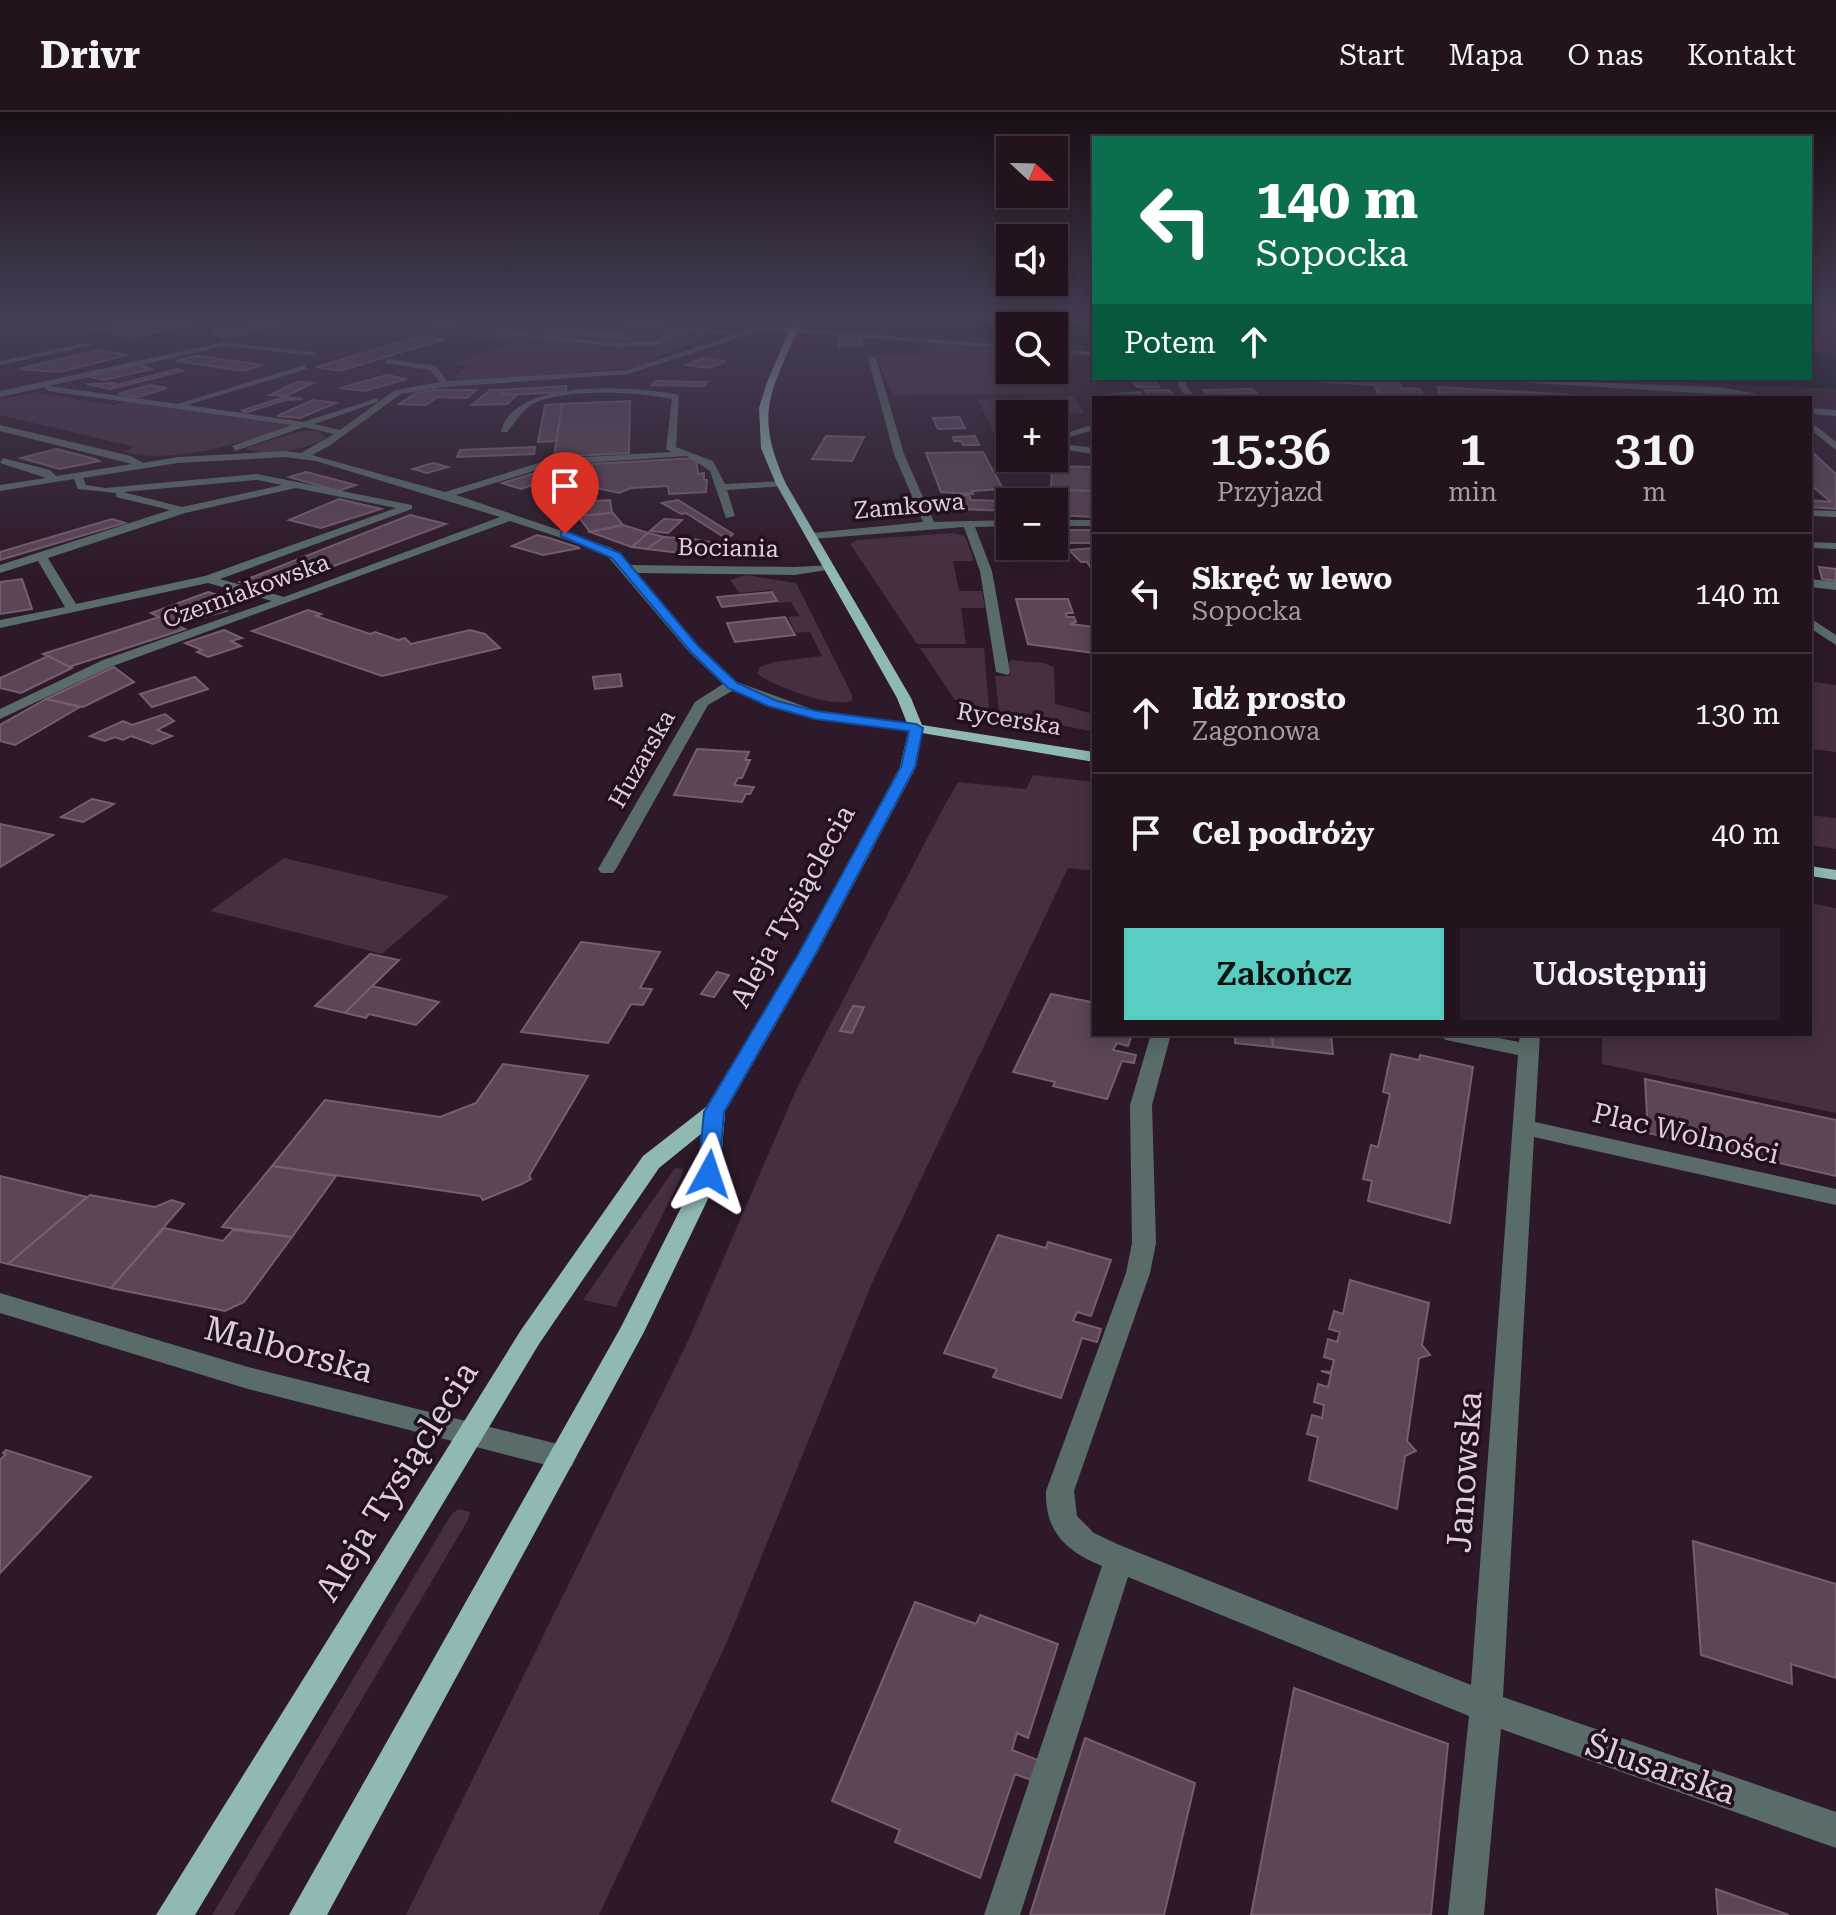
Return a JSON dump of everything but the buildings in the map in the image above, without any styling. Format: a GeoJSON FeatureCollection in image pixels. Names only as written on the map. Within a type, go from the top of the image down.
{"type":"FeatureCollection","features":[{"type":"Feature","properties":{"kind":"main road"},"geometry":{"type":"LineString","coordinates":[[766,403],[762,419],[766,448],[781,484],[904,698],[916,728]]}},
{"type":"Feature","properties":{"kind":"main road","name":"Rycerska"},"geometry":{"type":"LineString","coordinates":[[916,728],[1092,757]]}},
{"type":"Feature","properties":{"kind":"main road","name":"Aleja Tysiąclecia"},"geometry":{"type":"LineString","coordinates":[[174,1915],[530,1337],[651,1162],[714,1112],[808,953],[908,767],[916,728]]}},
{"type":"Feature","properties":{"kind":"main road"},"geometry":{"type":"LineString","coordinates":[[1812,871],[1836,875]]}},
{"type":"Feature","properties":{"kind":"main road","name":"Aleja Tysiąclecia"},"geometry":{"type":"LineString","coordinates":[[307,1915],[631,1332],[709,1174],[714,1112]]}},
{"type":"Feature","properties":{"kind":"street"},"geometry":{"type":"LineString","coordinates":[[155,403],[308,425],[341,433]]}},
{"type":"Feature","properties":{"kind":"street"},"geometry":{"type":"LineString","coordinates":[[175,406],[184,403]]}},
{"type":"Feature","properties":{"kind":"street"},"geometry":{"type":"LineString","coordinates":[[207,457],[368,403]]}},
{"type":"Feature","properties":{"kind":"street"},"geometry":{"type":"LineString","coordinates":[[304,455],[383,403]]}},
{"type":"Feature","properties":{"kind":"street"},"geometry":{"type":"LineString","coordinates":[[504,430],[530,403]]}},
{"type":"Feature","properties":{"kind":"street"},"geometry":{"type":"LineString","coordinates":[[675,403],[671,449],[706,457],[717,471],[730,516]]}},
{"type":"Feature","properties":{"kind":"street"},"geometry":{"type":"LineString","coordinates":[[884,403],[899,454],[930,525]]}},
{"type":"Feature","properties":{"kind":"street"},"geometry":{"type":"LineString","coordinates":[[1812,411],[1836,413]]}},
{"type":"Feature","properties":{"kind":"street"},"geometry":{"type":"LineString","coordinates":[[1812,426],[1836,447]]}},
{"type":"Feature","properties":{"kind":"street"},"geometry":{"type":"LineString","coordinates":[[0,428],[128,458],[140,465]]}},
{"type":"Feature","properties":{"kind":"street"},"geometry":{"type":"LineString","coordinates":[[1092,428],[1060,437],[1068,448],[1092,451]]}},
{"type":"Feature","properties":{"kind":"street"},"geometry":{"type":"LineString","coordinates":[[445,495],[562,460],[694,453]]}},
{"type":"Feature","properties":{"kind":"street"},"geometry":{"type":"LineString","coordinates":[[0,488],[207,457],[304,455],[445,495],[608,550],[694,649],[732,685],[773,703],[815,715],[916,728]]}},
{"type":"Feature","properties":{"kind":"street"},"geometry":{"type":"LineString","coordinates":[[3,461],[46,472],[53,479]]}},
{"type":"Feature","properties":{"kind":"street"},"geometry":{"type":"LineString","coordinates":[[77,475],[82,487],[182,510]]}},
{"type":"Feature","properties":{"kind":"street"},"geometry":{"type":"LineString","coordinates":[[0,624],[208,579],[408,507],[292,486],[270,479],[238,477],[105,491]]}},
{"type":"Feature","properties":{"kind":"street"},"geometry":{"type":"LineString","coordinates":[[722,487],[781,484]]}},
{"type":"Feature","properties":{"kind":"street"},"geometry":{"type":"LineString","coordinates":[[0,569],[182,510],[292,486]]}},
{"type":"Feature","properties":{"kind":"street"},"geometry":{"type":"LineString","coordinates":[[1812,513],[1836,514]]}},
{"type":"Feature","properties":{"kind":"street","name":"Czerniakowska"},"geometry":{"type":"LineString","coordinates":[[0,715],[108,663],[510,517]]}},
{"type":"Feature","properties":{"kind":"street"},"geometry":{"type":"LineString","coordinates":[[968,523],[986,571],[1003,672]]}},
{"type":"Feature","properties":{"kind":"street","name":"Zamkowa"},"geometry":{"type":"LineString","coordinates":[[816,543],[930,525],[996,523]]}},
{"type":"Feature","properties":{"kind":"street"},"geometry":{"type":"LineString","coordinates":[[1068,523],[1092,523]]}},
{"type":"Feature","properties":{"kind":"street"},"geometry":{"type":"LineString","coordinates":[[1812,545],[1836,546]]}},
{"type":"Feature","properties":{"kind":"street"},"geometry":{"type":"LineString","coordinates":[[41,556],[73,609]]}},
{"type":"Feature","properties":{"kind":"street","name":"Bociania"},"geometry":{"type":"LineString","coordinates":[[626,569],[795,571],[829,567]]}},
{"type":"Feature","properties":{"kind":"street"},"geometry":{"type":"LineString","coordinates":[[208,579],[284,601]]}},
{"type":"Feature","properties":{"kind":"street"},"geometry":{"type":"LineString","coordinates":[[1812,583],[1836,586]]}},
{"type":"Feature","properties":{"kind":"street"},"geometry":{"type":"LineString","coordinates":[[1812,622],[1836,623]]}},
{"type":"Feature","properties":{"kind":"street"},"geometry":{"type":"LineString","coordinates":[[1812,623],[1836,641]]}},
{"type":"Feature","properties":{"kind":"street","name":"Huzarska"},"geometry":{"type":"LineString","coordinates":[[607,869],[702,702],[732,685]]}},
{"type":"Feature","properties":{"kind":"street","name":"Ślusarska"},"geometry":{"type":"LineString","coordinates":[[1160,1036],[1141,1105],[1144,1243],[1138,1273],[1060,1491],[1058,1507],[1070,1533],[1079,1542],[1119,1559],[1486,1707],[1836,1830]]}},
{"type":"Feature","properties":{"kind":"street"},"geometry":{"type":"LineString","coordinates":[[1467,1036],[1529,1042]]}},
{"type":"Feature","properties":{"kind":"street","name":"Janowska"},"geometry":{"type":"LineString","coordinates":[[1466,1915],[1486,1707],[1529,1042]]}},
{"type":"Feature","properties":{"kind":"street","name":"Plac Wolności"},"geometry":{"type":"LineString","coordinates":[[1522,1127],[1836,1197]]}},
{"type":"Feature","properties":{"kind":"street","name":"Malborska"},"geometry":{"type":"LineString","coordinates":[[0,1303],[248,1378],[562,1457]]}},
{"type":"Feature","properties":{"kind":"street"},"geometry":{"type":"LineString","coordinates":[[1002,1915],[1119,1559]]}},
{"type":"Feature","properties":{"kind":"shaded area"},"geometry":{"type":"Polygon","coordinates":[[[0,403],[133,403],[294,425],[209,450],[166,456],[123,452],[135,447],[0,415],[0,403]]]}},
{"type":"Feature","properties":{"kind":"shaded area"},"geometry":{"type":"Polygon","coordinates":[[[980,403],[996,403],[994,434],[980,403]]]}},
{"type":"Feature","properties":{"kind":"shaded area"},"geometry":{"type":"Polygon","coordinates":[[[1068,403],[1078,403],[1084,413],[1068,414],[1068,403]]]}},
{"type":"Feature","properties":{"kind":"shaded area"},"geometry":{"type":"Polygon","coordinates":[[[302,431],[318,431],[326,438],[286,451],[263,452],[245,448],[302,431]]]}},
{"type":"Feature","properties":{"kind":"shaded area"},"geometry":{"type":"Polygon","coordinates":[[[953,533],[965,536],[974,561],[953,561],[959,591],[982,591],[985,608],[961,608],[966,644],[917,644],[850,544],[857,540],[953,533]]]}},
{"type":"Feature","properties":{"kind":"shaded area"},"geometry":{"type":"Polygon","coordinates":[[[746,575],[796,583],[852,695],[852,701],[817,699],[777,685],[757,674],[760,667],[774,662],[822,656],[810,632],[796,633],[788,617],[799,616],[791,602],[778,603],[771,590],[739,593],[730,580],[746,575]]]}},
{"type":"Feature","properties":{"kind":"shaded area"},"geometry":{"type":"Polygon","coordinates":[[[920,648],[984,648],[989,709],[955,700],[920,648]]]}},
{"type":"Feature","properties":{"kind":"shaded area"},"geometry":{"type":"Polygon","coordinates":[[[1009,662],[1044,663],[1054,667],[1055,704],[1092,713],[1092,732],[999,712],[995,676],[1010,676],[1009,662]]]}},
{"type":"Feature","properties":{"kind":"shaded area"},"geometry":{"type":"Polygon","coordinates":[[[1812,681],[1836,685],[1836,752],[1812,749],[1812,681]]]}},
{"type":"Feature","properties":{"kind":"shaded area"},"geometry":{"type":"Polygon","coordinates":[[[1033,775],[1092,782],[1092,871],[1068,868],[872,1283],[727,1642],[599,1915],[406,1915],[688,1341],[796,1090],[941,812],[958,782],[1026,789],[1033,775]]]}},
{"type":"Feature","properties":{"kind":"shaded area"},"geometry":{"type":"Polygon","coordinates":[[[1812,815],[1836,818],[1836,849],[1812,845],[1812,815]]]}},
{"type":"Feature","properties":{"kind":"shaded area"},"geometry":{"type":"Polygon","coordinates":[[[284,858],[449,896],[382,954],[210,911],[284,858]]]}},
{"type":"Feature","properties":{"kind":"shaded area"},"geometry":{"type":"Polygon","coordinates":[[[1812,903],[1836,908],[1836,1113],[1602,1064],[1602,1036],[1812,1036],[1812,903]]]}},
{"type":"Feature","properties":{"kind":"shaded area"},"geometry":{"type":"Polygon","coordinates":[[[675,1168],[683,1169],[681,1178],[616,1307],[583,1300],[675,1168]]]}},
{"type":"Feature","properties":{"kind":"shaded area"},"geometry":{"type":"Polygon","coordinates":[[[458,1509],[470,1512],[468,1520],[234,1915],[212,1915],[451,1515],[458,1509]]]}},
{"type":"Feature","properties":{"kind":"route"},"geometry":{"type":"LineString","coordinates":[[565,534],[616,555],[694,649],[732,685],[773,703],[815,715],[916,728],[908,767],[808,953],[714,1112],[709,1174]]}}]}
